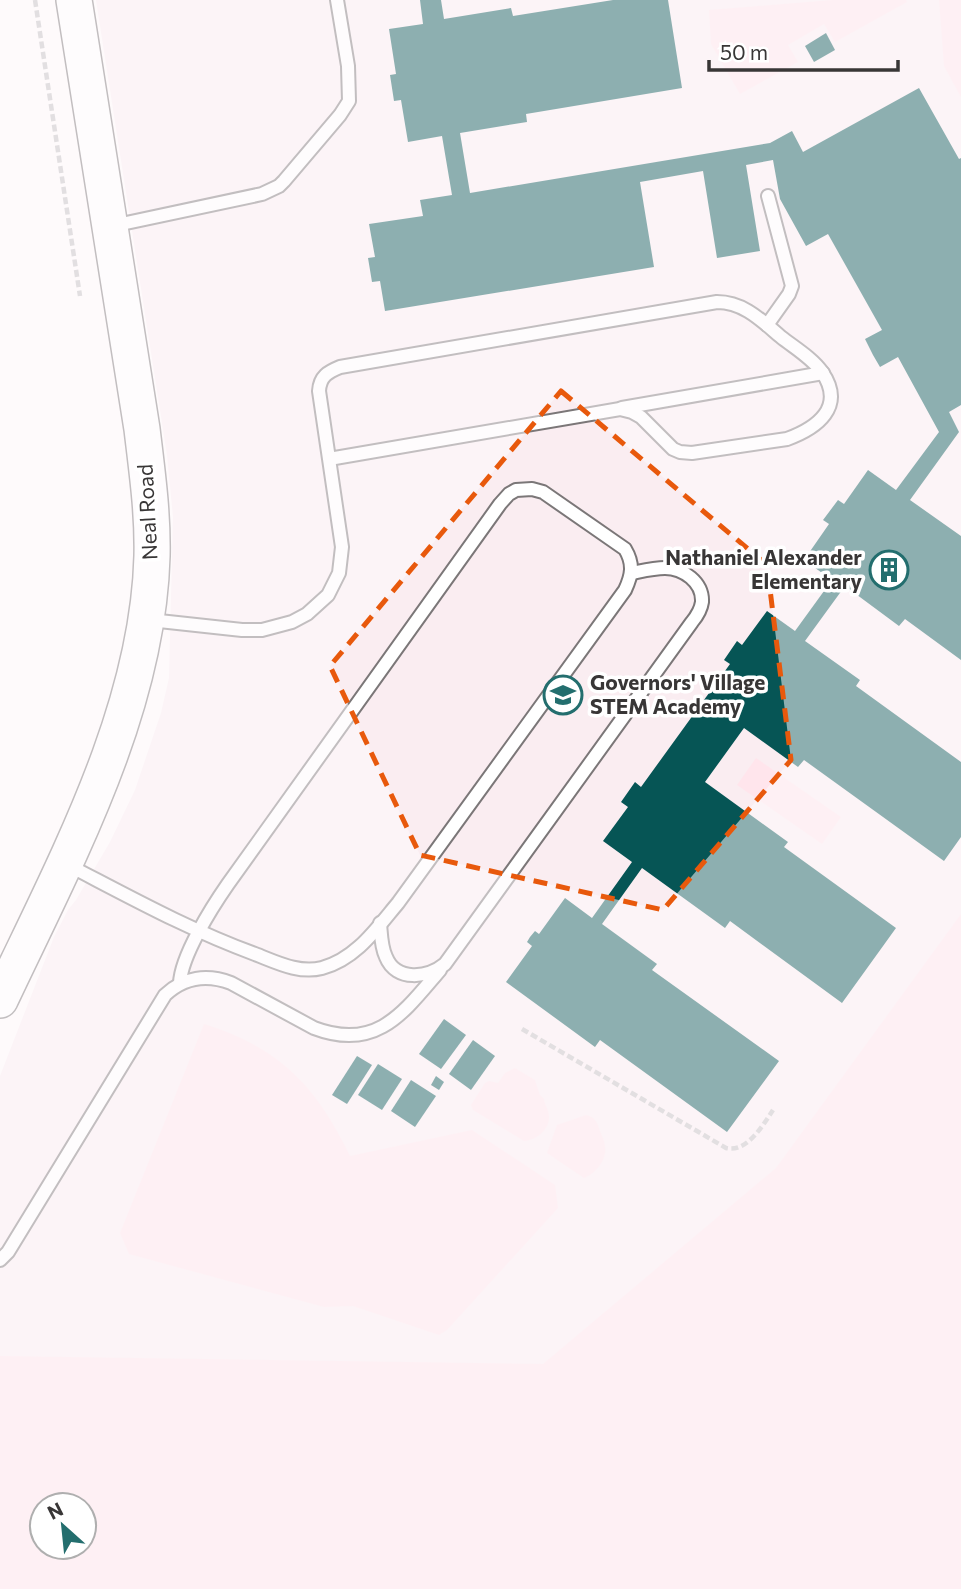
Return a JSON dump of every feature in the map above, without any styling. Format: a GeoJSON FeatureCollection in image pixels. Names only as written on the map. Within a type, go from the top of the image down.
{"type":"FeatureCollection","features":[{"type":"Feature","properties":{"kind":"street","name":"Neal Road"},"geometry":{"type":"LineString","coordinates":[[0,1000],[64,864],[112,751],[137,667],[146,620],[152,556],[150,494],[130,347],[74,0]]}},
{"type":"Feature","properties":{"kind":"lane"},"geometry":{"type":"LineString","coordinates":[[111,226],[262,194],[279,186],[349,101],[348,66],[337,0]]}},
{"type":"Feature","properties":{"kind":"lane"},"geometry":{"type":"LineString","coordinates":[[767,325],[792,286],[768,196]]}},
{"type":"Feature","properties":{"kind":"lane"},"geometry":{"type":"LineString","coordinates":[[146,620],[262,630],[292,622],[307,614],[328,595],[342,563],[342,547],[319,391],[323,376],[340,367],[717,302],[736,304],[767,325],[812,361],[823,373],[830,392],[827,413],[811,428],[786,439],[692,453],[673,449],[640,416],[620,409],[608,410]]}},
{"type":"Feature","properties":{"kind":"lane"},"geometry":{"type":"LineString","coordinates":[[329,459],[823,373]]}},
{"type":"Feature","properties":{"kind":"lane"},"geometry":{"type":"LineString","coordinates":[[64,864],[200,932],[219,941],[294,968],[314,970],[351,954],[365,942],[398,902],[625,590],[632,573],[631,562],[625,549],[552,496],[532,489],[516,490],[509,494],[228,884],[212,908],[200,932],[183,966],[180,984]]}},
{"type":"Feature","properties":{"kind":"lane"},"geometry":{"type":"LineString","coordinates":[[0,1260],[8,1252],[165,995],[180,984],[200,978],[219,978],[328,1033],[352,1035],[375,1030],[393,1021],[408,1007],[445,964],[698,614],[701,594],[695,582],[685,573],[663,568],[632,573]]}},
{"type":"Feature","properties":{"kind":"lane"},"geometry":{"type":"LineString","coordinates":[[380,923],[385,956],[397,971],[408,975],[422,975],[445,964]]}},
{"type":"Feature","properties":{"kind":"path"},"geometry":{"type":"LineString","coordinates":[[35,0],[80,296]]}},
{"type":"Feature","properties":{"kind":"path"},"geometry":{"type":"LineString","coordinates":[[522,1029],[726,1148],[738,1148],[746,1144],[773,1110]]}},
{"type":"Feature","properties":{"kind":"highlighted area"},"geometry":{"type":"Polygon","coordinates":[[[561,391],[767,565],[791,760],[663,910],[420,855],[330,666],[561,391]]]}},
{"type":"Feature","properties":{"kind":"shaded area","name":"Governors' Village STEM Academy"},"geometry":{"type":"Polygon","coordinates":[[[96,0],[961,0],[961,1420],[0,1361],[0,1076],[54,937],[110,842],[135,790],[161,713],[169,678],[173,517],[167,455],[96,0]]]}},
{"type":"Feature","properties":{"kind":"shaded area"},"geometry":{"type":"Polygon","coordinates":[[[832,0],[907,2],[835,42],[824,24],[788,45],[798,62],[740,94],[711,44],[709,10],[832,0]]]}},
{"type":"Feature","properties":{"kind":"shaded area"},"geometry":{"type":"Polygon","coordinates":[[[939,0],[961,0],[961,97],[944,66],[939,0]]]}},
{"type":"Feature","properties":{"kind":"shaded area"},"geometry":{"type":"Polygon","coordinates":[[[756,758],[841,817],[822,844],[737,785],[756,758]]]}},
{"type":"Feature","properties":{"kind":"shaded area"},"geometry":{"type":"Polygon","coordinates":[[[961,914],[961,1589],[0,1589],[0,1356],[543,1364],[776,1168],[961,914]]]}},
{"type":"Feature","properties":{"kind":"shaded area"},"geometry":{"type":"Polygon","coordinates":[[[204,1024],[254,1045],[293,1073],[324,1110],[350,1156],[472,1130],[555,1185],[558,1208],[447,1330],[439,1335],[353,1306],[324,1307],[129,1254],[120,1233],[204,1024]]]}},
{"type":"Feature","properties":{"kind":"shaded area"},"geometry":{"type":"Polygon","coordinates":[[[515,1068],[535,1080],[549,1117],[547,1127],[540,1135],[524,1141],[473,1110],[471,1105],[485,1083],[498,1083],[505,1073],[515,1068]]]}},
{"type":"Feature","properties":{"kind":"shaded area"},"geometry":{"type":"Polygon","coordinates":[[[586,1115],[597,1123],[605,1152],[599,1166],[584,1178],[547,1153],[557,1125],[586,1115]]]}},
{"type":"Feature","properties":{"kind":"building","name":"Nathaniel Alexander Elementary"},"geometry":{"type":"Polygon","coordinates":[[[420,0],[441,0],[444,19],[511,8],[513,16],[613,0],[668,0],[682,88],[526,114],[527,122],[460,133],[470,193],[770,143],[792,131],[803,152],[919,88],[959,159],[961,158],[961,405],[949,412],[959,432],[910,500],[961,536],[961,660],[905,619],[899,626],[845,586],[805,641],[860,680],[856,686],[961,762],[961,837],[944,861],[804,760],[798,767],[744,728],[705,782],[788,842],[784,847],[896,928],[842,1003],[730,921],[725,928],[642,868],[602,924],[657,964],[652,970],[779,1061],[727,1132],[600,1040],[595,1047],[506,982],[532,946],[527,942],[530,937],[535,931],[539,934],[565,898],[592,918],[632,862],[603,841],[628,807],[621,802],[635,782],[641,787],[730,664],[724,660],[737,641],[742,645],[767,611],[795,631],[832,580],[804,560],[829,524],[823,520],[838,500],[844,504],[868,470],[896,490],[939,432],[898,357],[880,367],[873,355],[865,339],[882,330],[828,234],[806,246],[780,199],[773,160],[746,165],[760,251],[717,258],[703,171],[640,182],[654,267],[385,311],[380,281],[372,282],[368,258],[375,257],[369,224],[423,216],[420,200],[452,195],[442,136],[408,142],[401,100],[394,101],[390,75],[396,74],[389,29],[423,24],[420,0]]]}},
{"type":"Feature","properties":{"kind":"building"},"geometry":{"type":"Polygon","coordinates":[[[826,33],[835,50],[814,62],[805,46],[826,33]]]}},
{"type":"Feature","properties":{"kind":"building"},"geometry":{"type":"Polygon","coordinates":[[[444,1019],[466,1035],[441,1069],[419,1054],[444,1019]]]}},
{"type":"Feature","properties":{"kind":"building"},"geometry":{"type":"Polygon","coordinates":[[[473,1040],[495,1056],[471,1090],[449,1074],[473,1040]]]}},
{"type":"Feature","properties":{"kind":"building"},"geometry":{"type":"Polygon","coordinates":[[[357,1056],[372,1065],[347,1104],[332,1095],[357,1056]]]}},
{"type":"Feature","properties":{"kind":"building"},"geometry":{"type":"Polygon","coordinates":[[[378,1064],[402,1079],[382,1110],[358,1095],[378,1064]]]}},
{"type":"Feature","properties":{"kind":"building"},"geometry":{"type":"Polygon","coordinates":[[[436,1076],[444,1082],[439,1090],[431,1085],[436,1076]]]}},
{"type":"Feature","properties":{"kind":"building"},"geometry":{"type":"Polygon","coordinates":[[[411,1080],[436,1096],[415,1127],[391,1111],[411,1080]]]}},
{"type":"Feature","properties":{"kind":"place","name":"Nathaniel Alexander Elementary"},"geometry":{"type":"Point","coordinates":[889,570]}},
{"type":"Feature","properties":{"kind":"place","name":"Governors' Village STEM Academy"},"geometry":{"type":"Point","coordinates":[563,695]}}]}
